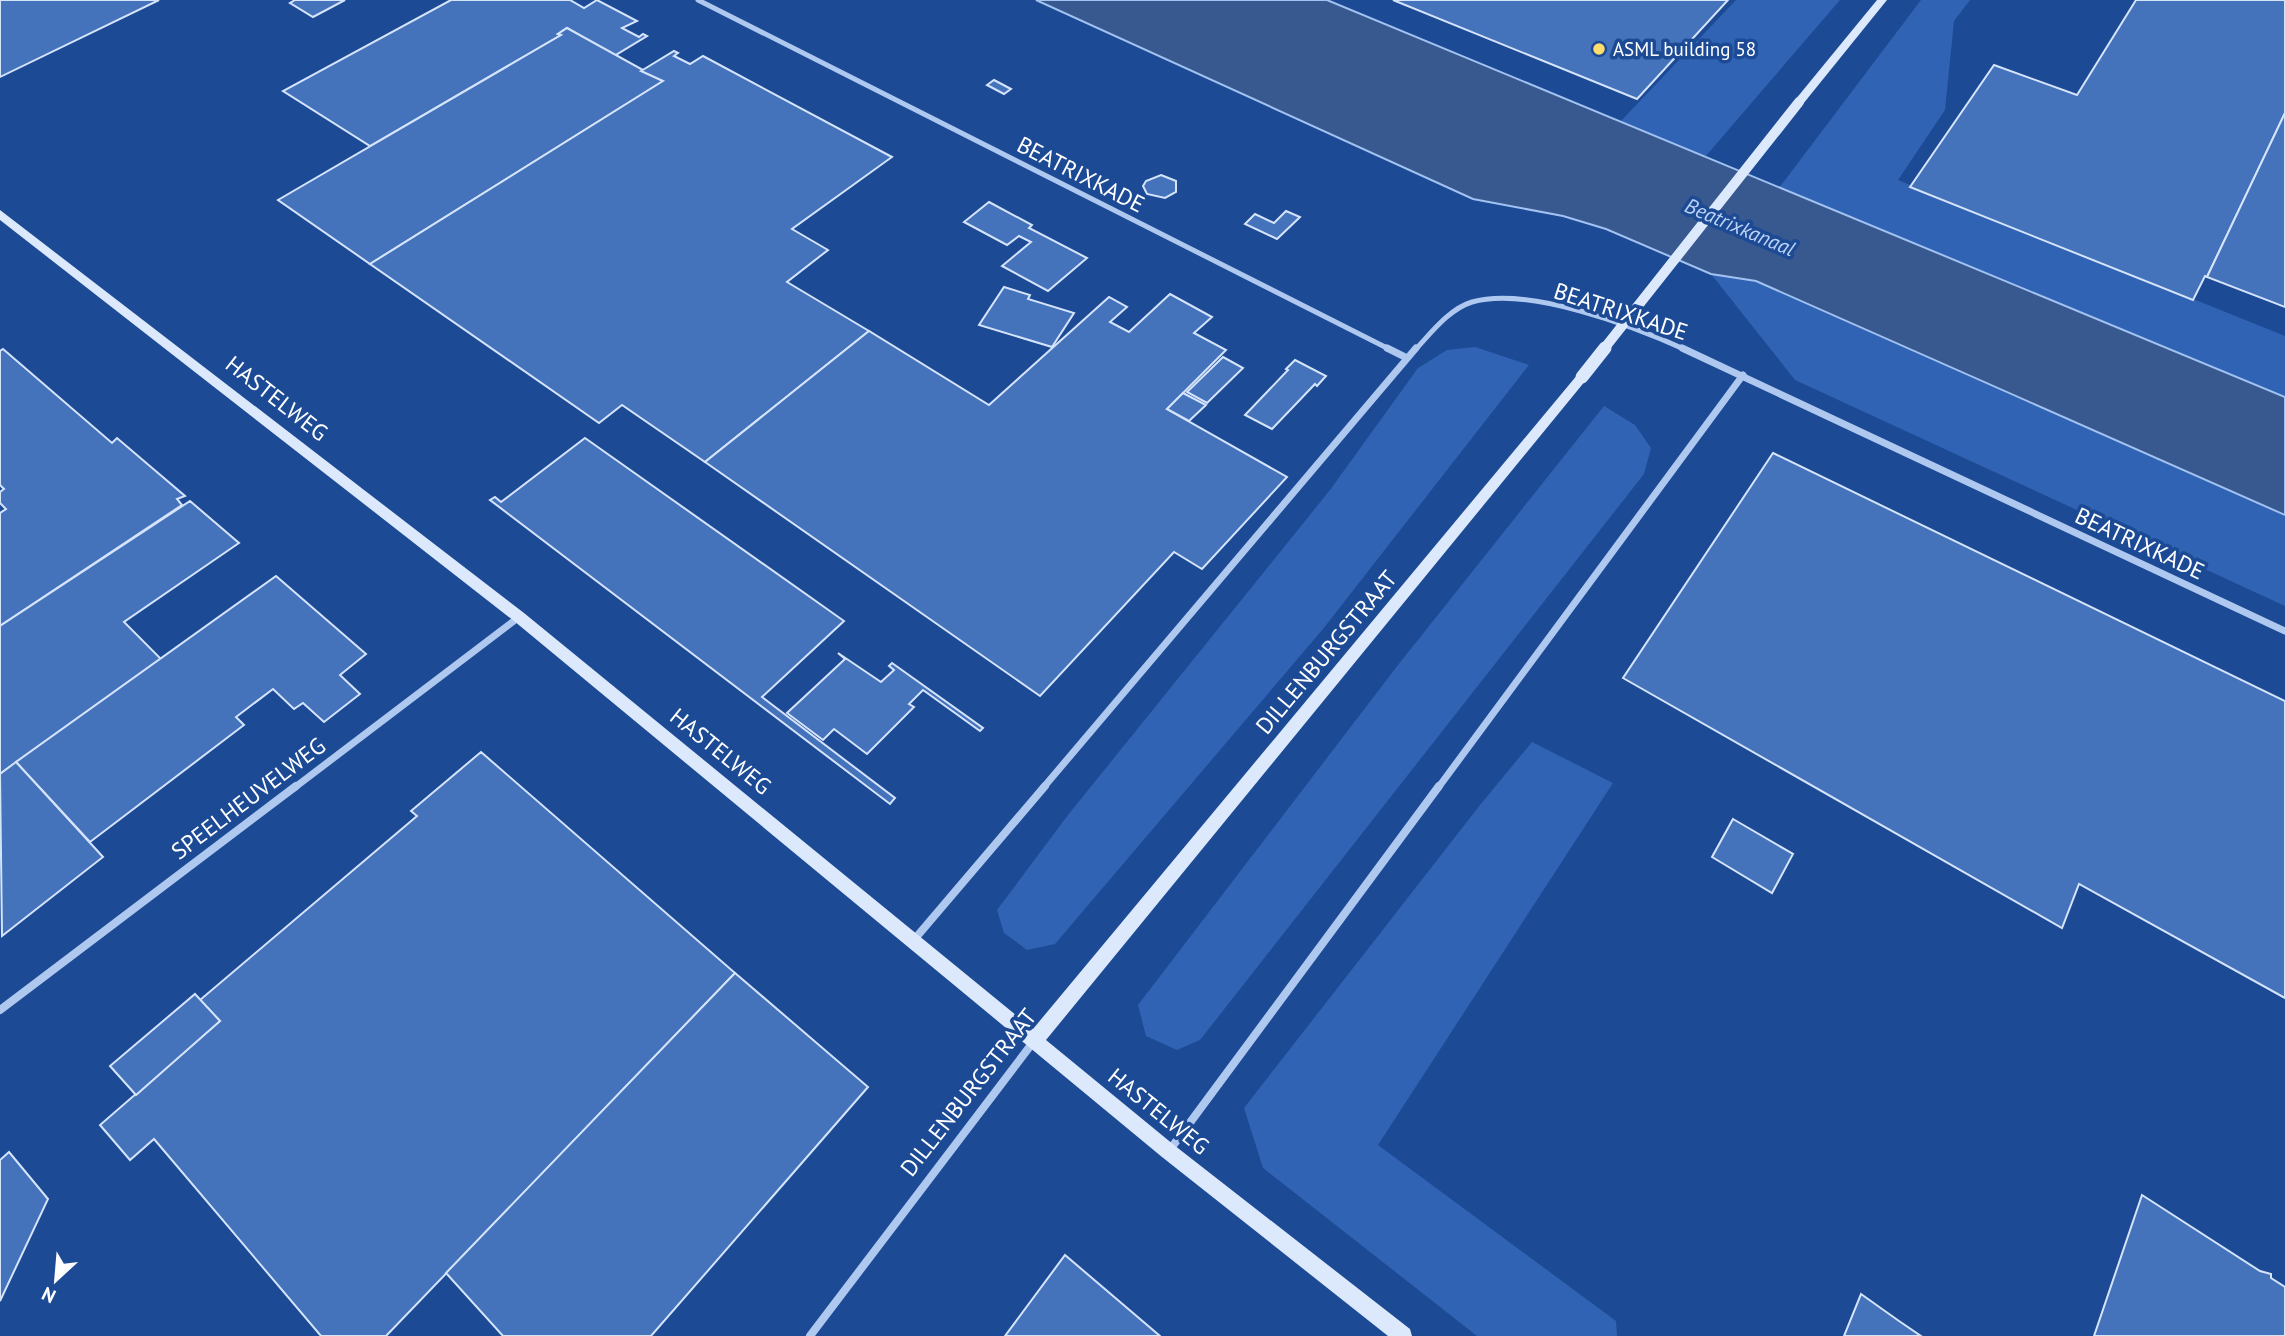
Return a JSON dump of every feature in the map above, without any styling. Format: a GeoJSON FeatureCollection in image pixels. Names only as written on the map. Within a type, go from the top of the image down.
{"type":"FeatureCollection","features":[{"type":"Feature","properties":{"kind":"street","name":"BEATRIXKADE"},"geometry":{"type":"LineString","coordinates":[[698,0],[1407,358],[1438,325],[1471,302],[1511,298],[1582,312],[1667,341],[1743,375],[2285,631]]}},
{"type":"Feature","properties":{"kind":"street","name":"DILLENBURGSTRAAT"},"geometry":{"type":"LineString","coordinates":[[810,1336],[1035,1040],[1582,377],[1882,0]]}},
{"type":"Feature","properties":{"kind":"street","name":"HASTELWEG"},"geometry":{"type":"LineString","coordinates":[[0,214],[519,617],[1168,1151],[1403,1336]]}},
{"type":"Feature","properties":{"kind":"street"},"geometry":{"type":"LineString","coordinates":[[913,941],[1407,358]]}},
{"type":"Feature","properties":{"kind":"street"},"geometry":{"type":"LineString","coordinates":[[1168,1151],[1743,375]]}},
{"type":"Feature","properties":{"kind":"street","name":"SPEELHEUVELWEG"},"geometry":{"type":"LineString","coordinates":[[0,1010],[519,617]]}},
{"type":"Feature","properties":{"kind":"shaded area"},"geometry":{"type":"Polygon","coordinates":[[[1736,0],[1840,0],[1705,157],[1620,122],[1736,0]]]}},
{"type":"Feature","properties":{"kind":"shaded area"},"geometry":{"type":"Polygon","coordinates":[[[1921,0],[1970,0],[1954,21],[1945,110],[1898,180],[2285,336],[2285,397],[1779,188],[1921,0]]]}},
{"type":"Feature","properties":{"kind":"shaded area"},"geometry":{"type":"Polygon","coordinates":[[[1711,274],[1756,281],[2285,515],[2285,606],[1795,380],[1711,274]]]}},
{"type":"Feature","properties":{"kind":"shaded area"},"geometry":{"type":"Polygon","coordinates":[[[1475,347],[1529,365],[1323,629],[1055,944],[1027,950],[1004,933],[997,910],[1068,815],[1330,490],[1418,368],[1447,350],[1475,347]]]}},
{"type":"Feature","properties":{"kind":"shaded area"},"geometry":{"type":"Polygon","coordinates":[[[1604,406],[1635,425],[1651,448],[1644,474],[1200,1040],[1177,1050],[1146,1036],[1138,1005],[1398,665],[1604,406]]]}},
{"type":"Feature","properties":{"kind":"shaded area"},"geometry":{"type":"Polygon","coordinates":[[[1532,742],[1613,783],[1378,1145],[1616,1321],[1617,1336],[1477,1336],[1263,1168],[1244,1108],[1532,742]]]}},
{"type":"Feature","properties":{"kind":"water","name":"Beatrixkanaal"},"geometry":{"type":"Polygon","coordinates":[[[1036,0],[1327,0],[2285,397],[2285,515],[1756,281],[1711,274],[1606,229],[1563,216],[1473,199],[1036,0]]]}},
{"type":"Feature","properties":{"kind":"building"},"geometry":{"type":"Polygon","coordinates":[[[0,0],[159,0],[0,77],[0,0]]]}},
{"type":"Feature","properties":{"kind":"building"},"geometry":{"type":"Polygon","coordinates":[[[295,0],[345,0],[313,17],[290,3],[295,0]]]}},
{"type":"Feature","properties":{"kind":"building"},"geometry":{"type":"Polygon","coordinates":[[[451,0],[570,0],[584,8],[597,0],[637,21],[622,28],[639,37],[643,34],[647,36],[614,56],[567,28],[558,34],[561,35],[370,146],[283,91],[451,0]]]}},
{"type":"Feature","properties":{"kind":"building","name":"ASML building 58"},"geometry":{"type":"Polygon","coordinates":[[[1393,0],[1728,0],[1637,99],[1393,0]]]}},
{"type":"Feature","properties":{"kind":"building"},"geometry":{"type":"Polygon","coordinates":[[[2136,0],[2285,0],[2285,113],[2207,277],[2205,276],[2193,300],[1910,187],[1994,65],[2077,95],[2136,0]]]}},
{"type":"Feature","properties":{"kind":"building"},"geometry":{"type":"Polygon","coordinates":[[[567,28],[663,81],[370,264],[278,200],[561,35],[558,34],[567,28]]]}},
{"type":"Feature","properties":{"kind":"building"},"geometry":{"type":"Polygon","coordinates":[[[674,51],[678,53],[674,56],[690,64],[703,56],[892,157],[792,229],[828,250],[787,282],[869,331],[705,462],[622,405],[599,423],[370,264],[663,81],[641,71],[674,51]]]}},
{"type":"Feature","properties":{"kind":"building"},"geometry":{"type":"Polygon","coordinates":[[[994,80],[1011,89],[1004,94],[987,85],[994,80]]]}},
{"type":"Feature","properties":{"kind":"building"},"geometry":{"type":"Polygon","coordinates":[[[2285,113],[2285,307],[2207,277],[2285,113]]]}},
{"type":"Feature","properties":{"kind":"building"},"geometry":{"type":"Polygon","coordinates":[[[1161,175],[1176,181],[1176,192],[1165,198],[1147,194],[1143,186],[1146,181],[1161,175]]]}},
{"type":"Feature","properties":{"kind":"building"},"geometry":{"type":"Polygon","coordinates":[[[989,202],[1032,225],[1029,228],[1087,258],[1048,291],[1002,266],[1031,242],[1019,236],[1007,245],[964,222],[989,202]]]}},
{"type":"Feature","properties":{"kind":"building"},"geometry":{"type":"Polygon","coordinates":[[[1286,211],[1300,217],[1277,239],[1245,224],[1255,214],[1274,223],[1286,211]]]}},
{"type":"Feature","properties":{"kind":"building"},"geometry":{"type":"Polygon","coordinates":[[[1004,287],[1030,295],[1028,299],[1074,313],[1052,347],[979,325],[1004,287]]]}},
{"type":"Feature","properties":{"kind":"building"},"geometry":{"type":"Polygon","coordinates":[[[1170,294],[1212,317],[1194,333],[1226,350],[1167,409],[1287,477],[1202,569],[1174,552],[1040,696],[705,462],[869,331],[989,405],[1109,297],[1127,307],[1110,322],[1129,332],[1170,294]]]}},
{"type":"Feature","properties":{"kind":"building"},"geometry":{"type":"Polygon","coordinates":[[[3,349],[112,443],[117,438],[185,496],[177,499],[182,505],[0,626],[0,513],[6,509],[0,503],[0,492],[4,489],[0,485],[0,351],[3,349]]]}},
{"type":"Feature","properties":{"kind":"building"},"geometry":{"type":"Polygon","coordinates":[[[1223,357],[1243,368],[1207,403],[1187,392],[1223,357]]]}},
{"type":"Feature","properties":{"kind":"building"},"geometry":{"type":"Polygon","coordinates":[[[1295,360],[1326,376],[1272,429],[1245,415],[1288,370],[1286,369],[1295,360]]]}},
{"type":"Feature","properties":{"kind":"building"},"geometry":{"type":"Polygon","coordinates":[[[1183,393],[1206,405],[1189,421],[1167,409],[1183,393]]]}},
{"type":"Feature","properties":{"kind":"building"},"geometry":{"type":"Polygon","coordinates":[[[585,438],[844,621],[762,697],[895,798],[890,804],[490,500],[495,497],[501,502],[585,438]]]}},
{"type":"Feature","properties":{"kind":"building"},"geometry":{"type":"Polygon","coordinates":[[[1773,453],[2285,701],[2285,998],[2079,884],[2062,928],[1623,678],[1773,453]]]}},
{"type":"Feature","properties":{"kind":"building"},"geometry":{"type":"Polygon","coordinates":[[[190,501],[239,543],[124,622],[161,659],[0,774],[0,626],[190,501]]]}},
{"type":"Feature","properties":{"kind":"building"},"geometry":{"type":"Polygon","coordinates":[[[276,576],[366,654],[340,675],[360,694],[324,722],[303,703],[294,709],[273,689],[236,717],[244,725],[90,842],[16,762],[276,576]]]}},
{"type":"Feature","properties":{"kind":"building"},"geometry":{"type":"Polygon","coordinates":[[[838,653],[881,682],[894,670],[889,666],[892,663],[983,728],[980,731],[923,690],[909,704],[914,707],[867,754],[834,729],[823,740],[787,713],[845,659],[838,653]]]}},
{"type":"Feature","properties":{"kind":"building"},"geometry":{"type":"Polygon","coordinates":[[[481,752],[735,973],[386,1336],[321,1336],[154,1139],[130,1160],[100,1125],[220,1021],[200,1000],[417,816],[411,811],[481,752]]]}},
{"type":"Feature","properties":{"kind":"building"},"geometry":{"type":"Polygon","coordinates":[[[16,762],[103,857],[2,936],[0,774],[16,762]]]}},
{"type":"Feature","properties":{"kind":"building"},"geometry":{"type":"Polygon","coordinates":[[[1733,819],[1793,854],[1772,893],[1712,857],[1733,819]]]}},
{"type":"Feature","properties":{"kind":"building"},"geometry":{"type":"Polygon","coordinates":[[[735,973],[868,1087],[651,1336],[503,1336],[446,1273],[735,973]]]}},
{"type":"Feature","properties":{"kind":"building"},"geometry":{"type":"Polygon","coordinates":[[[195,994],[220,1021],[136,1095],[110,1066],[195,994]]]}},
{"type":"Feature","properties":{"kind":"building"},"geometry":{"type":"Polygon","coordinates":[[[9,1152],[48,1199],[0,1301],[0,1160],[9,1152]]]}},
{"type":"Feature","properties":{"kind":"building"},"geometry":{"type":"Polygon","coordinates":[[[2142,1195],[2260,1271],[2271,1274],[2271,1278],[2285,1287],[2285,1336],[2094,1336],[2142,1195]]]}},
{"type":"Feature","properties":{"kind":"building"},"geometry":{"type":"Polygon","coordinates":[[[1065,1255],[1160,1336],[1005,1336],[1065,1255]]]}},
{"type":"Feature","properties":{"kind":"building"},"geometry":{"type":"Polygon","coordinates":[[[1861,1294],[1899,1321],[1921,1336],[1844,1336],[1861,1294]]]}},
{"type":"Feature","properties":{"kind":"place","name":"ASML building 58"},"geometry":{"type":"Point","coordinates":[1599,49]}}]}
